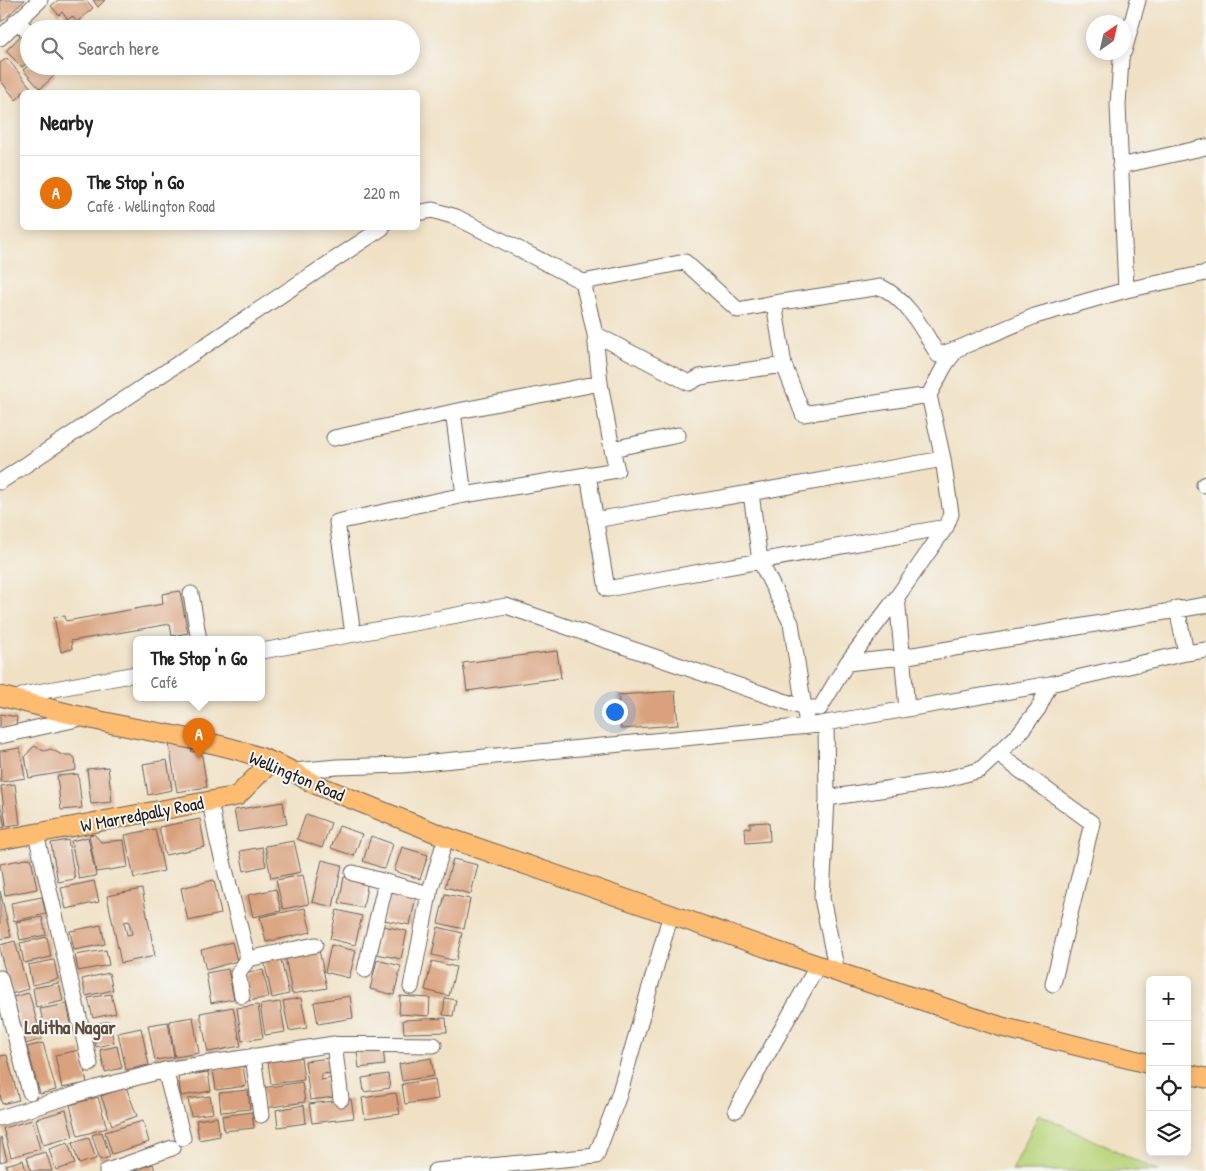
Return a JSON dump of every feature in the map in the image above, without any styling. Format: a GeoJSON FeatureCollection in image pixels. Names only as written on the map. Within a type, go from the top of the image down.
{"type":"FeatureCollection","features":[{"type":"Feature","properties":{"kind":"main road","name":"Wellington Road"},"geometry":{"type":"LineString","coordinates":[[7,698],[82,718],[234,749],[294,771],[312,783],[446,837],[837,972],[1002,1027],[1146,1063]]}},
{"type":"Feature","properties":{"kind":"main road","name":"W Marredpally Road"},"geometry":{"type":"LineString","coordinates":[[0,840],[237,796],[271,762]]}},
{"type":"Feature","properties":{"kind":"main road"},"geometry":{"type":"LineString","coordinates":[[1191,1075],[1206,1078]]}},
{"type":"Feature","properties":{"kind":"street"},"geometry":{"type":"LineString","coordinates":[[0,37],[40,0]]}},
{"type":"Feature","properties":{"kind":"street"},"geometry":{"type":"LineString","coordinates":[[1131,24],[1138,0]]}},
{"type":"Feature","properties":{"kind":"street"},"geometry":{"type":"LineString","coordinates":[[16,21],[20,24]]}},
{"type":"Feature","properties":{"kind":"street"},"geometry":{"type":"LineString","coordinates":[[1122,60],[1118,105],[1126,290]]}},
{"type":"Feature","properties":{"kind":"street"},"geometry":{"type":"LineString","coordinates":[[1120,166],[1206,147]]}},
{"type":"Feature","properties":{"kind":"street"},"geometry":{"type":"LineString","coordinates":[[420,213],[432,210],[456,217],[583,282],[685,262],[738,310],[882,287],[893,293],[911,313],[938,355],[958,349],[1035,316],[1126,290],[1206,273]]}},
{"type":"Feature","properties":{"kind":"street"},"geometry":{"type":"LineString","coordinates":[[0,482],[379,230]]}},
{"type":"Feature","properties":{"kind":"street"},"geometry":{"type":"LineString","coordinates":[[353,634],[337,522],[464,495],[616,470],[600,383],[595,334],[583,282]]}},
{"type":"Feature","properties":{"kind":"street"},"geometry":{"type":"LineString","coordinates":[[774,303],[784,365],[803,414],[929,395]]}},
{"type":"Feature","properties":{"kind":"street"},"geometry":{"type":"LineString","coordinates":[[595,334],[689,383],[700,377],[784,365]]}},
{"type":"Feature","properties":{"kind":"street"},"geometry":{"type":"LineString","coordinates":[[265,650],[506,606],[804,708],[820,708],[847,663],[897,597],[946,526],[951,514],[943,459],[929,395],[945,365],[958,349]]}},
{"type":"Feature","properties":{"kind":"street"},"geometry":{"type":"LineString","coordinates":[[334,438],[600,383]]}},
{"type":"Feature","properties":{"kind":"street"},"geometry":{"type":"LineString","coordinates":[[453,412],[464,495]]}},
{"type":"Feature","properties":{"kind":"street"},"geometry":{"type":"LineString","coordinates":[[612,449],[678,435]]}},
{"type":"Feature","properties":{"kind":"street"},"geometry":{"type":"LineString","coordinates":[[595,520],[943,459]]}},
{"type":"Feature","properties":{"kind":"street"},"geometry":{"type":"LineString","coordinates":[[588,474],[607,589],[946,526]]}},
{"type":"Feature","properties":{"kind":"street"},"geometry":{"type":"LineString","coordinates":[[751,493],[760,561],[790,623],[804,708],[809,726]]}},
{"type":"Feature","properties":{"kind":"street"},"geometry":{"type":"LineString","coordinates":[[190,594],[198,636]]}},
{"type":"Feature","properties":{"kind":"street"},"geometry":{"type":"LineString","coordinates":[[897,597],[907,709]]}},
{"type":"Feature","properties":{"kind":"street"},"geometry":{"type":"LineString","coordinates":[[847,663],[902,657],[1206,604]]}},
{"type":"Feature","properties":{"kind":"street"},"geometry":{"type":"LineString","coordinates":[[1177,608],[1186,653]]}},
{"type":"Feature","properties":{"kind":"street"},"geometry":{"type":"LineString","coordinates":[[294,771],[337,767],[402,765],[809,726],[1050,684],[1206,650]]}},
{"type":"Feature","properties":{"kind":"street"},"geometry":{"type":"LineString","coordinates":[[7,698],[133,675]]}},
{"type":"Feature","properties":{"kind":"street"},"geometry":{"type":"LineString","coordinates":[[827,798],[939,781],[980,770],[1016,736],[1038,709],[1050,684]]}},
{"type":"Feature","properties":{"kind":"street"},"geometry":{"type":"LineString","coordinates":[[0,736],[82,718]]}},
{"type":"Feature","properties":{"kind":"street"},"geometry":{"type":"LineString","coordinates":[[826,723],[827,798],[822,898],[837,972]]}},
{"type":"Feature","properties":{"kind":"street"},"geometry":{"type":"LineString","coordinates":[[998,754],[1092,823],[1053,984]]}},
{"type":"Feature","properties":{"kind":"street"},"geometry":{"type":"LineString","coordinates":[[210,800],[217,838],[248,959]]}},
{"type":"Feature","properties":{"kind":"street"},"geometry":{"type":"LineString","coordinates":[[36,834],[90,1064]]}},
{"type":"Feature","properties":{"kind":"street"},"geometry":{"type":"LineString","coordinates":[[411,987],[429,894],[446,837]]}},
{"type":"Feature","properties":{"kind":"street"},"geometry":{"type":"LineString","coordinates":[[353,873],[429,894]]}},
{"type":"Feature","properties":{"kind":"street"},"geometry":{"type":"LineString","coordinates":[[365,970],[386,882]]}},
{"type":"Feature","properties":{"kind":"street"},"geometry":{"type":"LineString","coordinates":[[435,1171],[594,1164],[619,1095],[671,914]]}},
{"type":"Feature","properties":{"kind":"street"},"geometry":{"type":"LineString","coordinates":[[242,996],[238,974],[248,959],[315,945]]}},
{"type":"Feature","properties":{"kind":"street"},"geometry":{"type":"LineString","coordinates":[[736,1110],[818,965]]}},
{"type":"Feature","properties":{"kind":"street"},"geometry":{"type":"LineString","coordinates":[[0,978],[30,1092]]}},
{"type":"Feature","properties":{"kind":"street"},"geometry":{"type":"LineString","coordinates":[[334,1044],[341,1098]]}},
{"type":"Feature","properties":{"kind":"street"},"geometry":{"type":"LineString","coordinates":[[0,1118],[96,1088],[165,1070],[334,1044],[434,1045]]}},
{"type":"Feature","properties":{"kind":"street"},"geometry":{"type":"LineString","coordinates":[[253,1056],[261,1114]]}},
{"type":"Feature","properties":{"kind":"street"},"geometry":{"type":"LineString","coordinates":[[107,1171],[177,1143],[165,1070]]}},
{"type":"Feature","properties":{"kind":"green space"},"geometry":{"type":"Polygon","coordinates":[[[1039,1114],[1158,1171],[1012,1171],[1039,1114]]]}},
{"type":"Feature","properties":{"kind":"building"},"geometry":{"type":"Polygon","coordinates":[[[0,0],[25,0],[1,22],[0,0]]]}},
{"type":"Feature","properties":{"kind":"building"},"geometry":{"type":"Polygon","coordinates":[[[58,0],[86,0],[93,8],[79,20],[75,20],[72,16],[68,20],[62,12],[59,15],[51,6],[58,0]]]}},
{"type":"Feature","properties":{"kind":"building"},"geometry":{"type":"Polygon","coordinates":[[[93,0],[105,0],[98,7],[93,0]]]}},
{"type":"Feature","properties":{"kind":"building"},"geometry":{"type":"Polygon","coordinates":[[[20,36],[20,65],[6,51],[20,36]]]}},
{"type":"Feature","properties":{"kind":"building"},"geometry":{"type":"Polygon","coordinates":[[[7,58],[31,88],[20,90],[20,96],[16,100],[0,80],[0,63],[7,58]]]}},
{"type":"Feature","properties":{"kind":"building"},"geometry":{"type":"Polygon","coordinates":[[[27,75],[55,75],[40,89],[27,75]]]}},
{"type":"Feature","properties":{"kind":"building"},"geometry":{"type":"Polygon","coordinates":[[[180,591],[188,633],[172,636],[170,624],[71,641],[72,649],[61,652],[54,617],[65,616],[66,621],[163,604],[162,594],[180,591]]]}},
{"type":"Feature","properties":{"kind":"building"},"geometry":{"type":"Polygon","coordinates":[[[557,651],[561,678],[467,691],[463,663],[557,651]]]}},
{"type":"Feature","properties":{"kind":"building"},"geometry":{"type":"Polygon","coordinates":[[[675,691],[678,725],[621,729],[618,695],[675,691]]]}},
{"type":"Feature","properties":{"kind":"building"},"geometry":{"type":"Polygon","coordinates":[[[0,714],[17,717],[16,726],[0,728],[0,714]]]}},
{"type":"Feature","properties":{"kind":"building"},"geometry":{"type":"Polygon","coordinates":[[[169,744],[187,744],[188,749],[191,749],[192,752],[201,750],[207,787],[177,792],[169,744]]]}},
{"type":"Feature","properties":{"kind":"building"},"geometry":{"type":"Polygon","coordinates":[[[34,746],[44,751],[51,749],[62,755],[71,755],[75,758],[76,770],[29,778],[25,756],[34,746]]]}},
{"type":"Feature","properties":{"kind":"building"},"geometry":{"type":"Polygon","coordinates":[[[20,748],[25,778],[1,782],[0,751],[20,748]]]}},
{"type":"Feature","properties":{"kind":"building"},"geometry":{"type":"Polygon","coordinates":[[[167,760],[172,790],[148,795],[143,764],[167,760]]]}},
{"type":"Feature","properties":{"kind":"building"},"geometry":{"type":"Polygon","coordinates":[[[108,767],[112,802],[91,804],[87,769],[108,767]]]}},
{"type":"Feature","properties":{"kind":"building"},"geometry":{"type":"Polygon","coordinates":[[[78,774],[82,808],[61,810],[57,776],[78,774]]]}},
{"type":"Feature","properties":{"kind":"building"},"geometry":{"type":"Polygon","coordinates":[[[15,784],[20,824],[6,826],[1,786],[15,784]]]}},
{"type":"Feature","properties":{"kind":"building"},"geometry":{"type":"Polygon","coordinates":[[[283,802],[287,824],[238,832],[234,810],[283,802]]]}},
{"type":"Feature","properties":{"kind":"building"},"geometry":{"type":"Polygon","coordinates":[[[0,804],[5,827],[0,828],[0,804]]]}},
{"type":"Feature","properties":{"kind":"building"},"geometry":{"type":"Polygon","coordinates":[[[306,814],[331,823],[322,848],[297,839],[306,814]]]}},
{"type":"Feature","properties":{"kind":"building"},"geometry":{"type":"Polygon","coordinates":[[[200,819],[205,847],[165,855],[159,827],[200,819]]]}},
{"type":"Feature","properties":{"kind":"building"},"geometry":{"type":"Polygon","coordinates":[[[769,822],[770,841],[746,843],[745,828],[750,828],[750,823],[769,822]]]}},
{"type":"Feature","properties":{"kind":"building"},"geometry":{"type":"Polygon","coordinates":[[[339,826],[362,834],[354,856],[331,848],[339,826]]]}},
{"type":"Feature","properties":{"kind":"building"},"geometry":{"type":"Polygon","coordinates":[[[155,829],[164,871],[134,878],[125,835],[155,829]]]}},
{"type":"Feature","properties":{"kind":"building"},"geometry":{"type":"Polygon","coordinates":[[[94,834],[101,842],[124,840],[128,867],[96,872],[89,835],[94,834]]]}},
{"type":"Feature","properties":{"kind":"building"},"geometry":{"type":"Polygon","coordinates":[[[371,836],[393,844],[385,869],[363,861],[371,836]]]}},
{"type":"Feature","properties":{"kind":"building"},"geometry":{"type":"Polygon","coordinates":[[[88,837],[96,876],[79,879],[71,841],[88,837]]]}},
{"type":"Feature","properties":{"kind":"building"},"geometry":{"type":"Polygon","coordinates":[[[68,840],[75,879],[58,882],[51,843],[68,840]]]}},
{"type":"Feature","properties":{"kind":"building"},"geometry":{"type":"Polygon","coordinates":[[[294,841],[301,872],[271,878],[265,846],[294,841]]]}},
{"type":"Feature","properties":{"kind":"building"},"geometry":{"type":"Polygon","coordinates":[[[262,847],[266,866],[244,871],[240,851],[262,847]]]}},
{"type":"Feature","properties":{"kind":"building"},"geometry":{"type":"Polygon","coordinates":[[[402,847],[428,855],[420,879],[394,871],[402,847]]]}},
{"type":"Feature","properties":{"kind":"building"},"geometry":{"type":"Polygon","coordinates":[[[31,858],[37,889],[5,895],[0,864],[31,858]]]}},
{"type":"Feature","properties":{"kind":"building"},"geometry":{"type":"Polygon","coordinates":[[[453,859],[478,865],[471,894],[445,887],[453,859]]]}},
{"type":"Feature","properties":{"kind":"building"},"geometry":{"type":"Polygon","coordinates":[[[322,860],[342,865],[333,907],[312,902],[322,860]]]}},
{"type":"Feature","properties":{"kind":"building"},"geometry":{"type":"Polygon","coordinates":[[[303,875],[309,904],[283,909],[276,880],[303,875]]]}},
{"type":"Feature","properties":{"kind":"building"},"geometry":{"type":"Polygon","coordinates":[[[344,877],[368,881],[363,908],[339,903],[344,877]]]}},
{"type":"Feature","properties":{"kind":"building"},"geometry":{"type":"Polygon","coordinates":[[[214,880],[221,914],[188,921],[181,888],[214,880]]]}},
{"type":"Feature","properties":{"kind":"building"},"geometry":{"type":"Polygon","coordinates":[[[94,881],[99,902],[66,909],[61,888],[94,881]]]}},
{"type":"Feature","properties":{"kind":"building"},"geometry":{"type":"Polygon","coordinates":[[[142,889],[155,956],[121,963],[107,896],[142,889]],[[129,921],[124,922],[127,935],[132,934],[129,921]]]}},
{"type":"Feature","properties":{"kind":"building"},"geometry":{"type":"Polygon","coordinates":[[[276,889],[281,911],[253,917],[248,895],[276,889]]]}},
{"type":"Feature","properties":{"kind":"building"},"geometry":{"type":"Polygon","coordinates":[[[0,891],[11,937],[0,939],[0,891]]]}},
{"type":"Feature","properties":{"kind":"building"},"geometry":{"type":"Polygon","coordinates":[[[389,891],[416,896],[410,925],[384,920],[389,891]]]}},
{"type":"Feature","properties":{"kind":"building"},"geometry":{"type":"Polygon","coordinates":[[[445,894],[470,899],[464,929],[438,923],[445,894]]]}},
{"type":"Feature","properties":{"kind":"building"},"geometry":{"type":"Polygon","coordinates":[[[42,897],[46,914],[14,921],[11,903],[42,897]]]}},
{"type":"Feature","properties":{"kind":"building"},"geometry":{"type":"Polygon","coordinates":[[[305,908],[311,932],[266,942],[260,917],[305,908]]]}},
{"type":"Feature","properties":{"kind":"building"},"geometry":{"type":"Polygon","coordinates":[[[337,910],[362,916],[355,945],[330,939],[337,910]]]}},
{"type":"Feature","properties":{"kind":"building"},"geometry":{"type":"Polygon","coordinates":[[[42,917],[46,935],[20,940],[16,922],[42,917]]]}},
{"type":"Feature","properties":{"kind":"building"},"geometry":{"type":"Polygon","coordinates":[[[101,925],[105,944],[74,950],[70,931],[101,925]]]}},
{"type":"Feature","properties":{"kind":"building"},"geometry":{"type":"Polygon","coordinates":[[[383,926],[407,931],[401,959],[377,954],[383,926]]]}},
{"type":"Feature","properties":{"kind":"building"},"geometry":{"type":"Polygon","coordinates":[[[438,927],[462,933],[456,961],[432,955],[438,927]]]}},
{"type":"Feature","properties":{"kind":"building"},"geometry":{"type":"Polygon","coordinates":[[[47,937],[51,957],[24,963],[20,943],[47,937]]]}},
{"type":"Feature","properties":{"kind":"building"},"geometry":{"type":"Polygon","coordinates":[[[15,941],[28,989],[11,994],[0,952],[0,945],[15,941]]]}},
{"type":"Feature","properties":{"kind":"building"},"geometry":{"type":"Polygon","coordinates":[[[232,942],[237,961],[206,970],[201,950],[232,942]]]}},
{"type":"Feature","properties":{"kind":"building"},"geometry":{"type":"Polygon","coordinates":[[[331,945],[356,951],[349,978],[325,972],[331,945]]]}},
{"type":"Feature","properties":{"kind":"building"},"geometry":{"type":"Polygon","coordinates":[[[106,950],[109,965],[78,971],[75,955],[106,950]]]}},
{"type":"Feature","properties":{"kind":"building"},"geometry":{"type":"Polygon","coordinates":[[[319,950],[327,988],[292,994],[285,956],[319,950]]]}},
{"type":"Feature","properties":{"kind":"building"},"geometry":{"type":"Polygon","coordinates":[[[280,956],[289,994],[272,998],[264,960],[280,956]]]}},
{"type":"Feature","properties":{"kind":"building"},"geometry":{"type":"Polygon","coordinates":[[[54,960],[58,979],[32,985],[28,965],[54,960]]]}},
{"type":"Feature","properties":{"kind":"building"},"geometry":{"type":"Polygon","coordinates":[[[377,960],[401,966],[394,995],[370,989],[377,960]]]}},
{"type":"Feature","properties":{"kind":"building"},"geometry":{"type":"Polygon","coordinates":[[[432,961],[456,967],[449,996],[425,990],[432,961]]]}},
{"type":"Feature","properties":{"kind":"building"},"geometry":{"type":"Polygon","coordinates":[[[228,969],[234,999],[211,1003],[206,973],[228,969]]]}},
{"type":"Feature","properties":{"kind":"building"},"geometry":{"type":"Polygon","coordinates":[[[263,970],[269,997],[249,1001],[243,974],[263,970]]]}},
{"type":"Feature","properties":{"kind":"building"},"geometry":{"type":"Polygon","coordinates":[[[109,973],[113,990],[86,996],[82,979],[109,973]]]}},
{"type":"Feature","properties":{"kind":"building"},"geometry":{"type":"Polygon","coordinates":[[[59,983],[63,1001],[36,1007],[33,988],[59,983]]]}},
{"type":"Feature","properties":{"kind":"building"},"geometry":{"type":"Polygon","coordinates":[[[29,993],[42,1039],[26,1044],[13,997],[29,993]]]}},
{"type":"Feature","properties":{"kind":"building"},"geometry":{"type":"Polygon","coordinates":[[[111,994],[116,1013],[93,1018],[88,998],[111,994]]]}},
{"type":"Feature","properties":{"kind":"building"},"geometry":{"type":"Polygon","coordinates":[[[350,996],[353,1018],[318,1024],[314,1002],[350,996]]]}},
{"type":"Feature","properties":{"kind":"building"},"geometry":{"type":"Polygon","coordinates":[[[400,996],[430,998],[429,1016],[399,1014],[400,996]]]}},
{"type":"Feature","properties":{"kind":"building"},"geometry":{"type":"Polygon","coordinates":[[[301,998],[307,1028],[289,1031],[283,1001],[301,998]]]}},
{"type":"Feature","properties":{"kind":"building"},"geometry":{"type":"Polygon","coordinates":[[[445,998],[456,1000],[453,1016],[443,1015],[445,998]]]}},
{"type":"Feature","properties":{"kind":"building"},"geometry":{"type":"Polygon","coordinates":[[[280,1002],[285,1032],[265,1035],[260,1005],[280,1002]]]}},
{"type":"Feature","properties":{"kind":"building"},"geometry":{"type":"Polygon","coordinates":[[[67,1004],[71,1024],[45,1029],[40,1009],[67,1004]]]}},
{"type":"Feature","properties":{"kind":"building"},"geometry":{"type":"Polygon","coordinates":[[[258,1005],[263,1038],[242,1041],[237,1008],[258,1005]]]}},
{"type":"Feature","properties":{"kind":"building"},"geometry":{"type":"Polygon","coordinates":[[[233,1007],[241,1046],[208,1052],[200,1013],[233,1007]]]}},
{"type":"Feature","properties":{"kind":"building"},"geometry":{"type":"Polygon","coordinates":[[[193,1017],[199,1053],[175,1057],[169,1021],[193,1017]]]}},
{"type":"Feature","properties":{"kind":"building"},"geometry":{"type":"Polygon","coordinates":[[[446,1018],[447,1032],[404,1033],[403,1020],[446,1018]]]}},
{"type":"Feature","properties":{"kind":"building"},"geometry":{"type":"Polygon","coordinates":[[[109,1021],[114,1043],[96,1047],[91,1025],[109,1021]]]}},
{"type":"Feature","properties":{"kind":"building"},"geometry":{"type":"Polygon","coordinates":[[[168,1022],[174,1057],[155,1060],[148,1025],[168,1022]]]}},
{"type":"Feature","properties":{"kind":"building"},"geometry":{"type":"Polygon","coordinates":[[[141,1028],[149,1065],[126,1070],[118,1033],[141,1028]]]}},
{"type":"Feature","properties":{"kind":"building"},"geometry":{"type":"Polygon","coordinates":[[[43,1043],[56,1090],[40,1094],[27,1047],[43,1043]]]}},
{"type":"Feature","properties":{"kind":"building"},"geometry":{"type":"Polygon","coordinates":[[[117,1046],[122,1068],[105,1072],[100,1050],[117,1046]]]}},
{"type":"Feature","properties":{"kind":"building"},"geometry":{"type":"Polygon","coordinates":[[[383,1049],[385,1065],[359,1068],[357,1052],[383,1049]]]}},
{"type":"Feature","properties":{"kind":"building"},"geometry":{"type":"Polygon","coordinates":[[[80,1050],[87,1083],[62,1088],[55,1055],[80,1050]]]}},
{"type":"Feature","properties":{"kind":"building"},"geometry":{"type":"Polygon","coordinates":[[[7,1055],[19,1100],[2,1104],[0,1094],[0,1056],[7,1055]]]}},
{"type":"Feature","properties":{"kind":"building"},"geometry":{"type":"Polygon","coordinates":[[[301,1057],[304,1080],[271,1084],[268,1062],[301,1057]]]}},
{"type":"Feature","properties":{"kind":"building"},"geometry":{"type":"Polygon","coordinates":[[[330,1058],[332,1073],[321,1074],[321,1080],[333,1078],[335,1097],[310,1100],[305,1061],[330,1058]]]}},
{"type":"Feature","properties":{"kind":"building"},"geometry":{"type":"Polygon","coordinates":[[[431,1058],[434,1076],[402,1081],[399,1064],[431,1058]]]}},
{"type":"Feature","properties":{"kind":"building"},"geometry":{"type":"Polygon","coordinates":[[[243,1065],[246,1086],[216,1090],[213,1069],[243,1065]]]}},
{"type":"Feature","properties":{"kind":"building"},"geometry":{"type":"Polygon","coordinates":[[[208,1072],[211,1091],[181,1096],[178,1077],[208,1072]]]}},
{"type":"Feature","properties":{"kind":"building"},"geometry":{"type":"Polygon","coordinates":[[[388,1074],[390,1088],[364,1092],[362,1078],[388,1074]]]}},
{"type":"Feature","properties":{"kind":"building"},"geometry":{"type":"Polygon","coordinates":[[[435,1079],[438,1099],[405,1104],[402,1084],[435,1079]]]}},
{"type":"Feature","properties":{"kind":"building"},"geometry":{"type":"Polygon","coordinates":[[[302,1082],[305,1102],[265,1108],[262,1088],[302,1082]]]}},
{"type":"Feature","properties":{"kind":"building"},"geometry":{"type":"Polygon","coordinates":[[[126,1087],[137,1116],[112,1125],[101,1096],[126,1087]]]}},
{"type":"Feature","properties":{"kind":"building"},"geometry":{"type":"Polygon","coordinates":[[[248,1090],[250,1109],[221,1112],[219,1093],[248,1090]]]}},
{"type":"Feature","properties":{"kind":"building"},"geometry":{"type":"Polygon","coordinates":[[[396,1093],[400,1114],[365,1119],[362,1098],[396,1093]]]}},
{"type":"Feature","properties":{"kind":"building"},"geometry":{"type":"Polygon","coordinates":[[[210,1096],[213,1113],[191,1116],[188,1099],[210,1096]]]}},
{"type":"Feature","properties":{"kind":"building"},"geometry":{"type":"Polygon","coordinates":[[[98,1097],[107,1128],[78,1136],[70,1105],[98,1097]]]}},
{"type":"Feature","properties":{"kind":"building"},"geometry":{"type":"Polygon","coordinates":[[[351,1099],[354,1118],[312,1123],[309,1104],[351,1099]]]}},
{"type":"Feature","properties":{"kind":"building"},"geometry":{"type":"Polygon","coordinates":[[[304,1105],[306,1123],[278,1127],[276,1110],[304,1105]]]}},
{"type":"Feature","properties":{"kind":"building"},"geometry":{"type":"Polygon","coordinates":[[[66,1110],[73,1137],[43,1145],[36,1119],[66,1110]]]}},
{"type":"Feature","properties":{"kind":"building"},"geometry":{"type":"Polygon","coordinates":[[[252,1112],[254,1128],[224,1131],[222,1116],[252,1112]]]}},
{"type":"Feature","properties":{"kind":"building"},"geometry":{"type":"Polygon","coordinates":[[[217,1117],[220,1136],[199,1140],[196,1120],[217,1117]]]}},
{"type":"Feature","properties":{"kind":"building"},"geometry":{"type":"Polygon","coordinates":[[[32,1120],[40,1149],[11,1157],[3,1128],[32,1120]]]}},
{"type":"Feature","properties":{"kind":"building"},"geometry":{"type":"Polygon","coordinates":[[[143,1121],[149,1142],[112,1154],[105,1132],[143,1121]]]}},
{"type":"Feature","properties":{"kind":"building"},"geometry":{"type":"Polygon","coordinates":[[[102,1132],[110,1157],[100,1160],[92,1135],[102,1132]]]}},
{"type":"Feature","properties":{"kind":"building"},"geometry":{"type":"Polygon","coordinates":[[[0,1138],[7,1160],[0,1162],[0,1138]]]}},
{"type":"Feature","properties":{"kind":"building"},"geometry":{"type":"Polygon","coordinates":[[[89,1138],[96,1159],[79,1164],[72,1143],[89,1138]]]}},
{"type":"Feature","properties":{"kind":"building"},"geometry":{"type":"Polygon","coordinates":[[[68,1143],[75,1164],[56,1170],[49,1149],[68,1143]]]}},
{"type":"Feature","properties":{"kind":"building"},"geometry":{"type":"Polygon","coordinates":[[[46,1152],[52,1171],[31,1171],[27,1157],[46,1152]]]}},
{"type":"Feature","properties":{"kind":"building"},"geometry":{"type":"Polygon","coordinates":[[[23,1160],[26,1171],[8,1171],[6,1165],[23,1160]]]}},
{"type":"Feature","properties":{"kind":"building"},"geometry":{"type":"Polygon","coordinates":[[[153,1164],[155,1171],[134,1171],[153,1164]]]}},
{"type":"Feature","properties":{"kind":"place","name":"The Stop 'n Go"},"geometry":{"type":"Point","coordinates":[199,759]}},
{"type":"Feature","properties":{"kind":"district","name":"Lalitha Nagar"},"geometry":{"type":"Point","coordinates":[70,1027]}}]}
